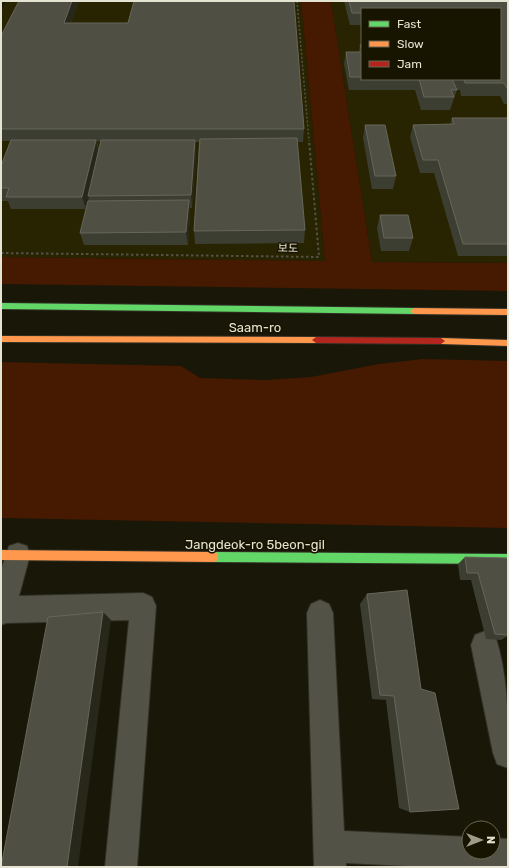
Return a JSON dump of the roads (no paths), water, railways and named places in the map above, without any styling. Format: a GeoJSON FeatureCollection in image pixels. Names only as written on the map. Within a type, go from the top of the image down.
{"type":"FeatureCollection","features":[{"type":"Feature","properties":{"kind":"main road","name":"Saam-ro"},"geometry":{"type":"LineString","coordinates":[[1,306],[508,312]]}},
{"type":"Feature","properties":{"kind":"main road","name":"Saam-ro"},"geometry":{"type":"LineString","coordinates":[[1,339],[422,341],[508,343]]}},
{"type":"Feature","properties":{"kind":"main road","name":"Jangdeok-ro 5beon-gil"},"geometry":{"type":"LineString","coordinates":[[10,555],[508,559]]}},
{"type":"Feature","properties":{"kind":"street"},"geometry":{"type":"LineString","coordinates":[[10,555],[1,611],[143,606],[121,867]]}},
{"type":"Feature","properties":{"kind":"street"},"geometry":{"type":"LineString","coordinates":[[320,613],[329,856],[508,855]]}},
{"type":"Feature","properties":{"kind":"street"},"geometry":{"type":"LineString","coordinates":[[485,644],[508,753]]}}]}
